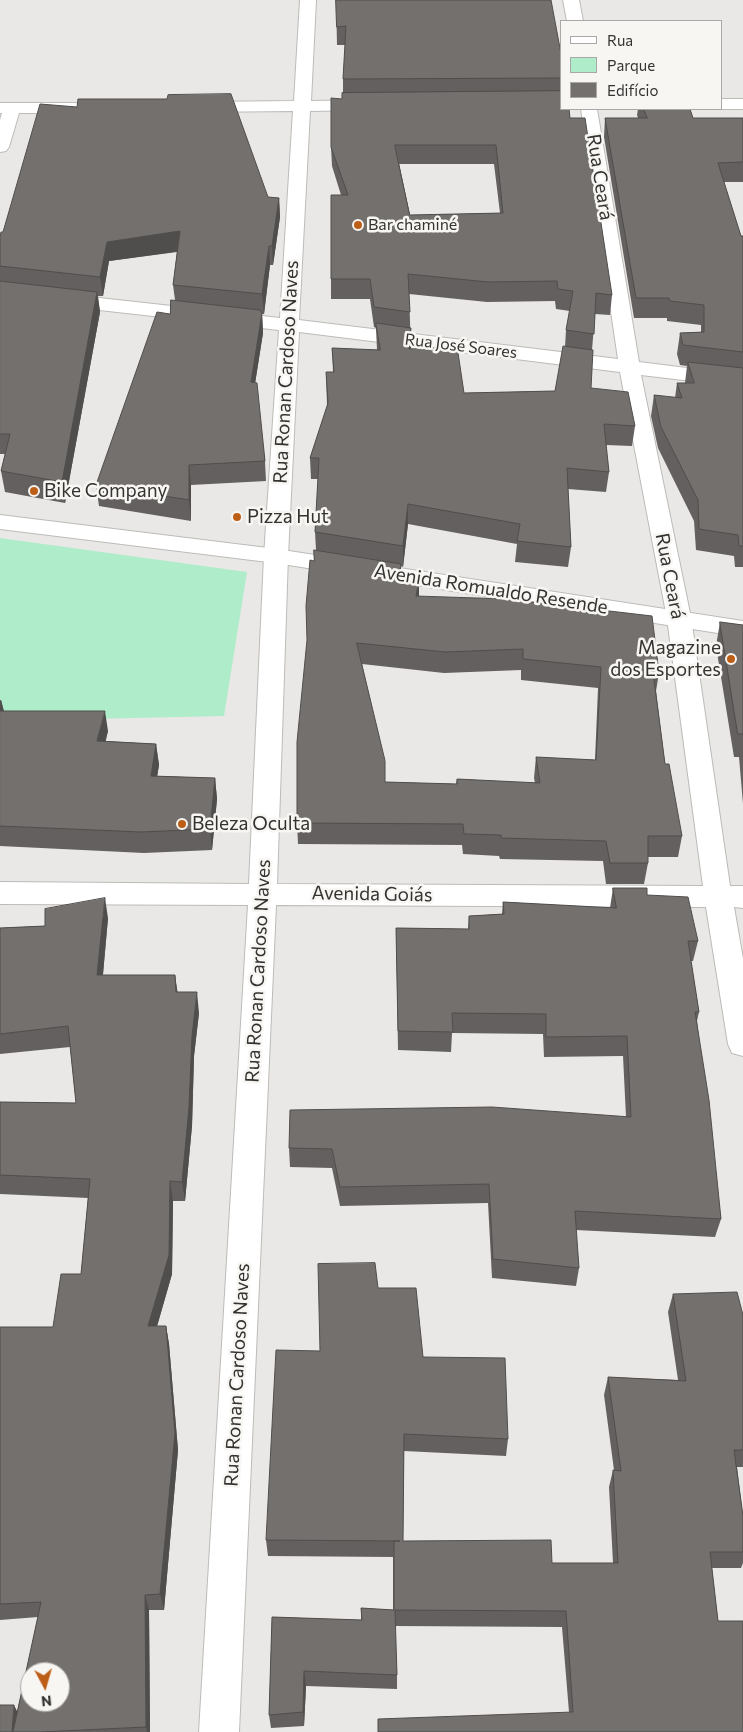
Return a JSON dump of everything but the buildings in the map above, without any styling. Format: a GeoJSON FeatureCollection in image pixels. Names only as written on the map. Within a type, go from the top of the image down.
{"type":"FeatureCollection","features":[{"type":"Feature","properties":{"kind":"street","name":"Rua Ronan Cardoso Naves"},"geometry":{"type":"LineString","coordinates":[[219,1732],[263,893],[276,556],[308,0]]}},
{"type":"Feature","properties":{"kind":"street"},"geometry":{"type":"LineString","coordinates":[[571,0],[575,20]]}},
{"type":"Feature","properties":{"kind":"street"},"geometry":{"type":"LineString","coordinates":[[723,104],[743,104]]}},
{"type":"Feature","properties":{"kind":"street"},"geometry":{"type":"LineString","coordinates":[[182,107],[388,105]]}},
{"type":"Feature","properties":{"kind":"street"},"geometry":{"type":"LineString","coordinates":[[0,147],[6,108],[92,108]]}},
{"type":"Feature","properties":{"kind":"street","name":"Rua Ceará"},"geometry":{"type":"LineString","coordinates":[[589,110],[629,366],[679,618],[731,897],[743,1044]]}},
{"type":"Feature","properties":{"kind":"street","name":"Rua José Soares"},"geometry":{"type":"LineString","coordinates":[[0,293],[289,325],[743,380]]}},
{"type":"Feature","properties":{"kind":"street","name":"Avenida Romualdo Resende"},"geometry":{"type":"LineString","coordinates":[[0,522],[276,556],[743,629]]}},
{"type":"Feature","properties":{"kind":"street","name":"Avenida Goiás"},"geometry":{"type":"LineString","coordinates":[[0,892],[731,897]]}},
{"type":"Feature","properties":{"kind":"green space"},"geometry":{"type":"Polygon","coordinates":[[[0,538],[247,572],[224,716],[0,721],[0,538]]]}},
{"type":"Feature","properties":{"kind":"place","name":"Bar chaminé"},"geometry":{"type":"Point","coordinates":[358,225]}},
{"type":"Feature","properties":{"kind":"place","name":"Bike Company"},"geometry":{"type":"Point","coordinates":[34,491]}},
{"type":"Feature","properties":{"kind":"place","name":"Pizza Hut"},"geometry":{"type":"Point","coordinates":[237,517]}},
{"type":"Feature","properties":{"kind":"place","name":"Magazine dos Esportes"},"geometry":{"type":"Point","coordinates":[731,659]}},
{"type":"Feature","properties":{"kind":"place","name":"Beleza Oculta"},"geometry":{"type":"Point","coordinates":[182,824]}}]}
